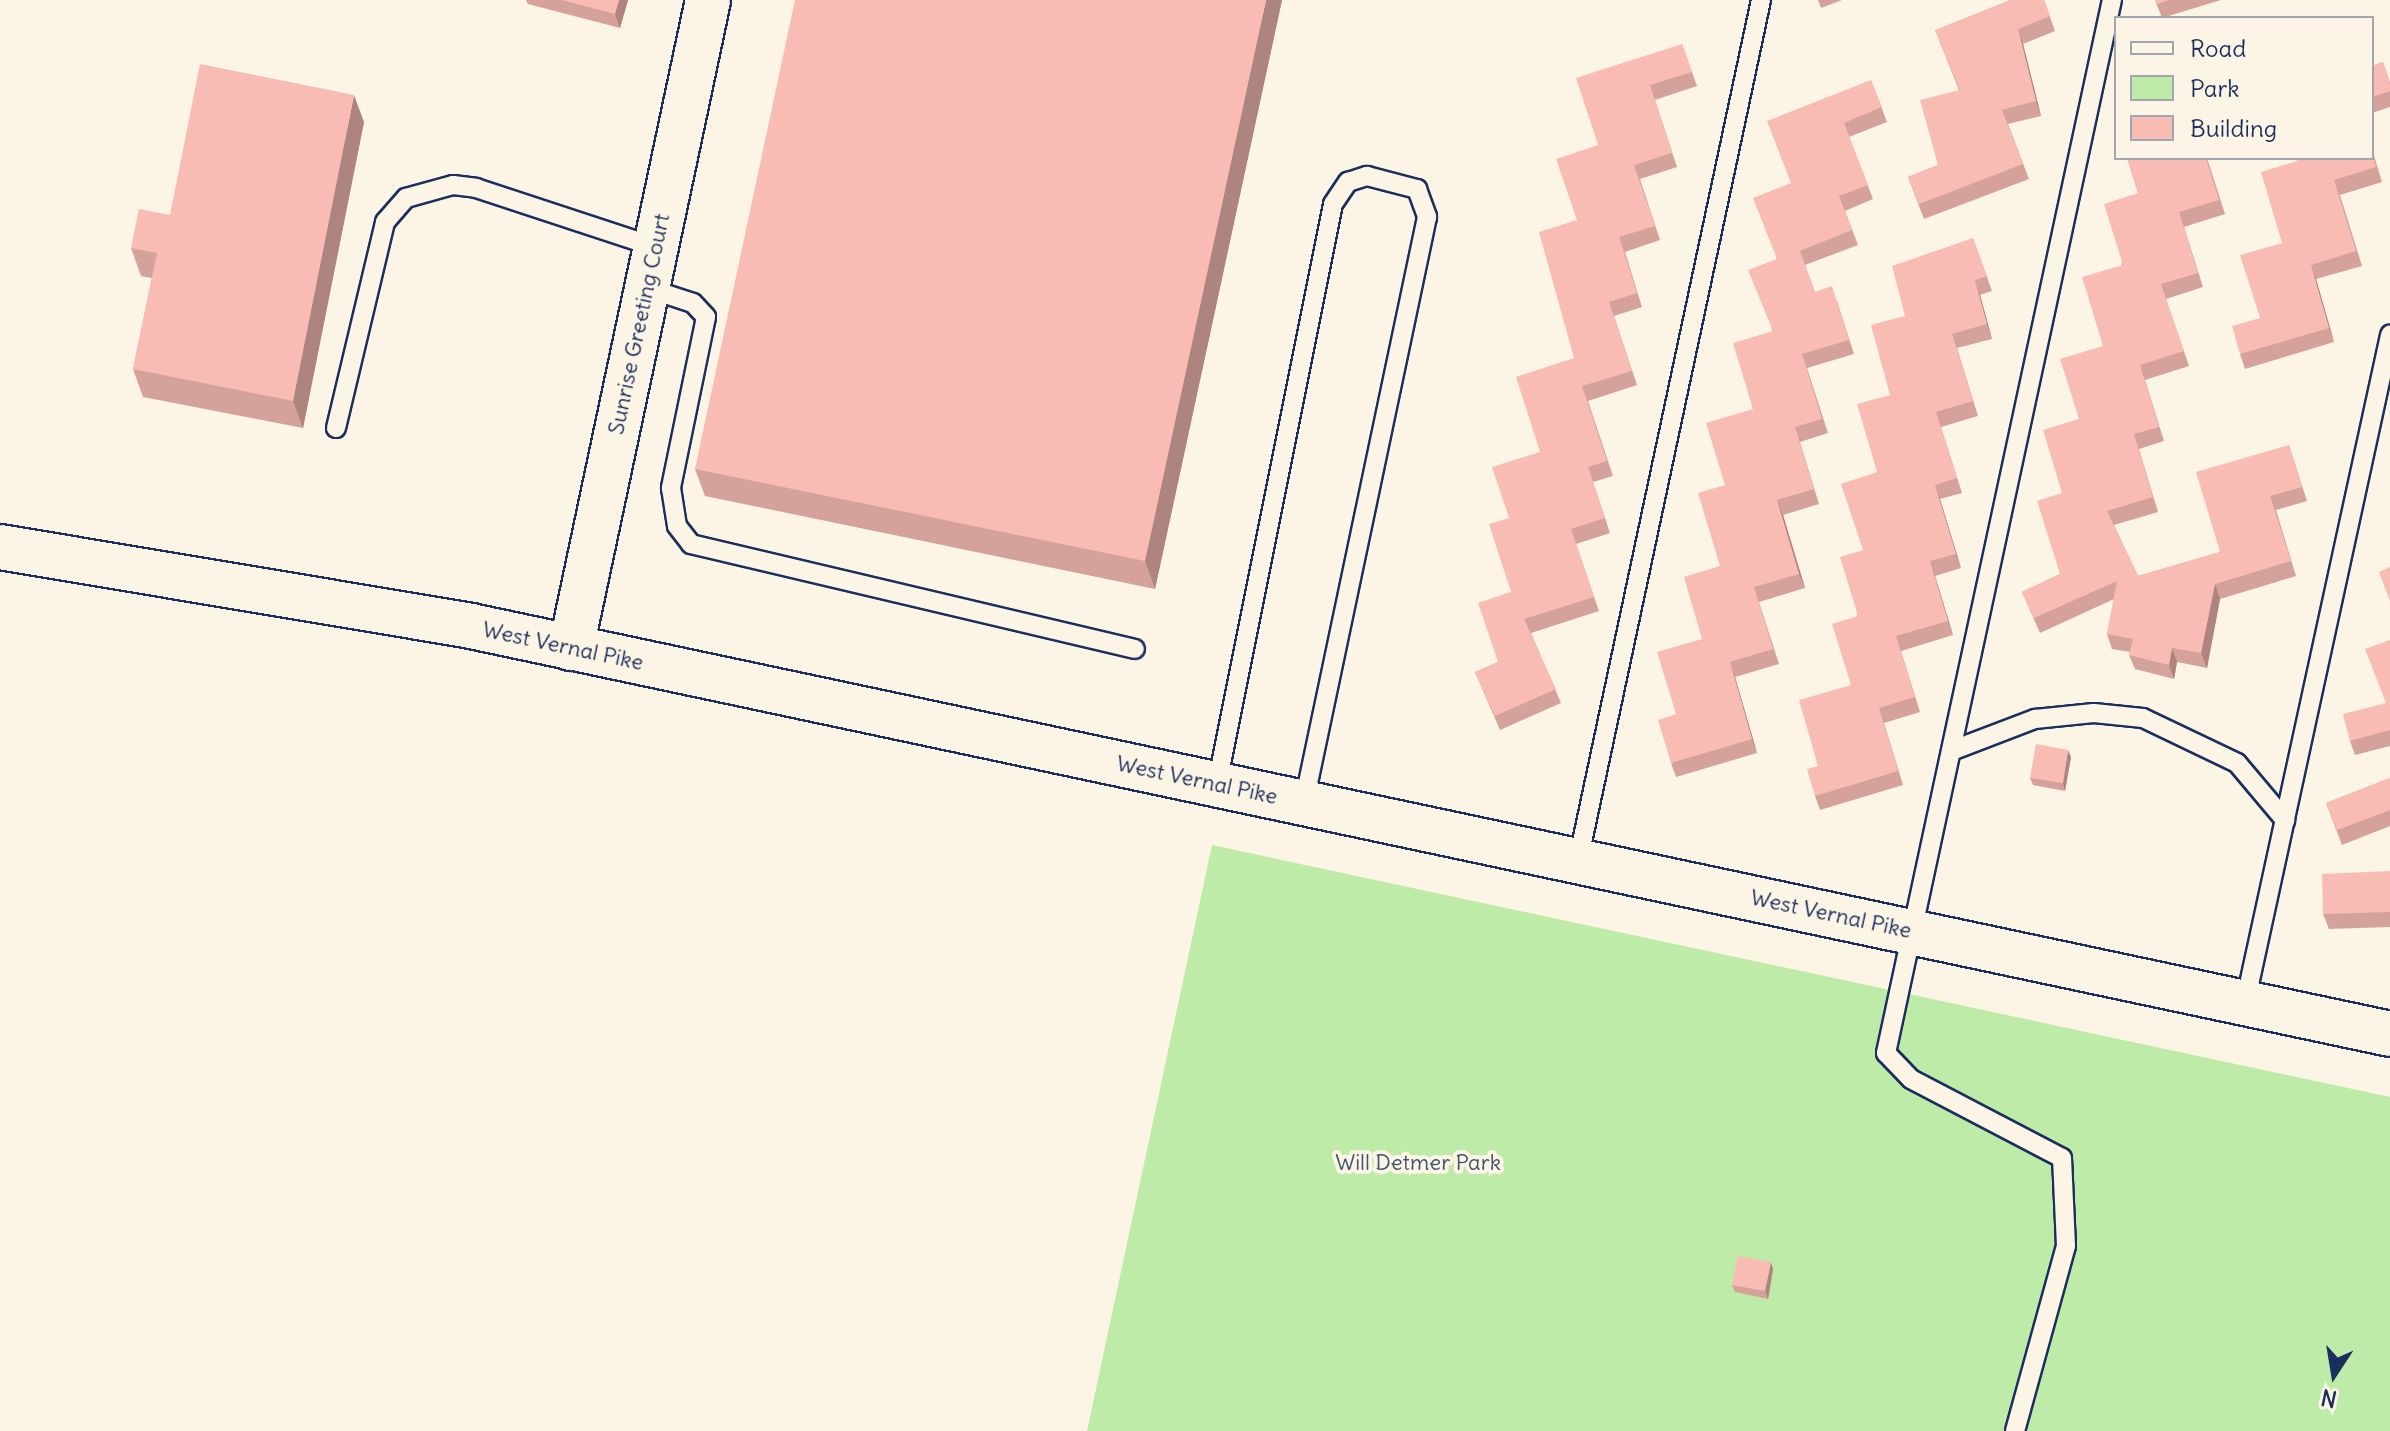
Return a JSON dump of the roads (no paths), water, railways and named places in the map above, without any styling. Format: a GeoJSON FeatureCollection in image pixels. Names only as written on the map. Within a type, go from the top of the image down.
{"type":"FeatureCollection","features":[{"type":"Feature","properties":{"kind":"main road","name":"Sunrise Greeting Court"},"geometry":{"type":"LineString","coordinates":[[571,648],[708,0]]}},
{"type":"Feature","properties":{"kind":"main road","name":"West Vernal Pike"},"geometry":{"type":"LineString","coordinates":[[0,547],[340,601],[571,648],[2390,1034]]}},
{"type":"Feature","properties":{"kind":"lane"},"geometry":{"type":"LineString","coordinates":[[1578,861],[1761,0]]}},
{"type":"Feature","properties":{"kind":"lane"},"geometry":{"type":"LineString","coordinates":[[2015,1431],[2066,1246],[2062,1158],[1911,1079],[1886,1053],[2112,0]]}},
{"type":"Feature","properties":{"kind":"lane"},"geometry":{"type":"LineString","coordinates":[[1217,784],[1333,204],[1348,182],[1367,176],[1417,189],[1427,217],[1304,802]]}},
{"type":"Feature","properties":{"kind":"lane"},"geometry":{"type":"LineString","coordinates":[[336,428],[385,222],[406,198],[453,185],[476,188],[651,267],[706,317],[671,488],[677,526],[691,544],[1135,649]]}},
{"type":"Feature","properties":{"kind":"lane"},"geometry":{"type":"LineString","coordinates":[[2245,1003],[2390,335]]}},
{"type":"Feature","properties":{"kind":"lane"},"geometry":{"type":"LineString","coordinates":[[1951,751],[2035,719],[2094,713],[2143,718],[2237,763],[2285,820]]}},
{"type":"Feature","properties":{"kind":"park label","name":"Will Detmer Park"},"geometry":{"type":"Point","coordinates":[1418,1163]}}]}
